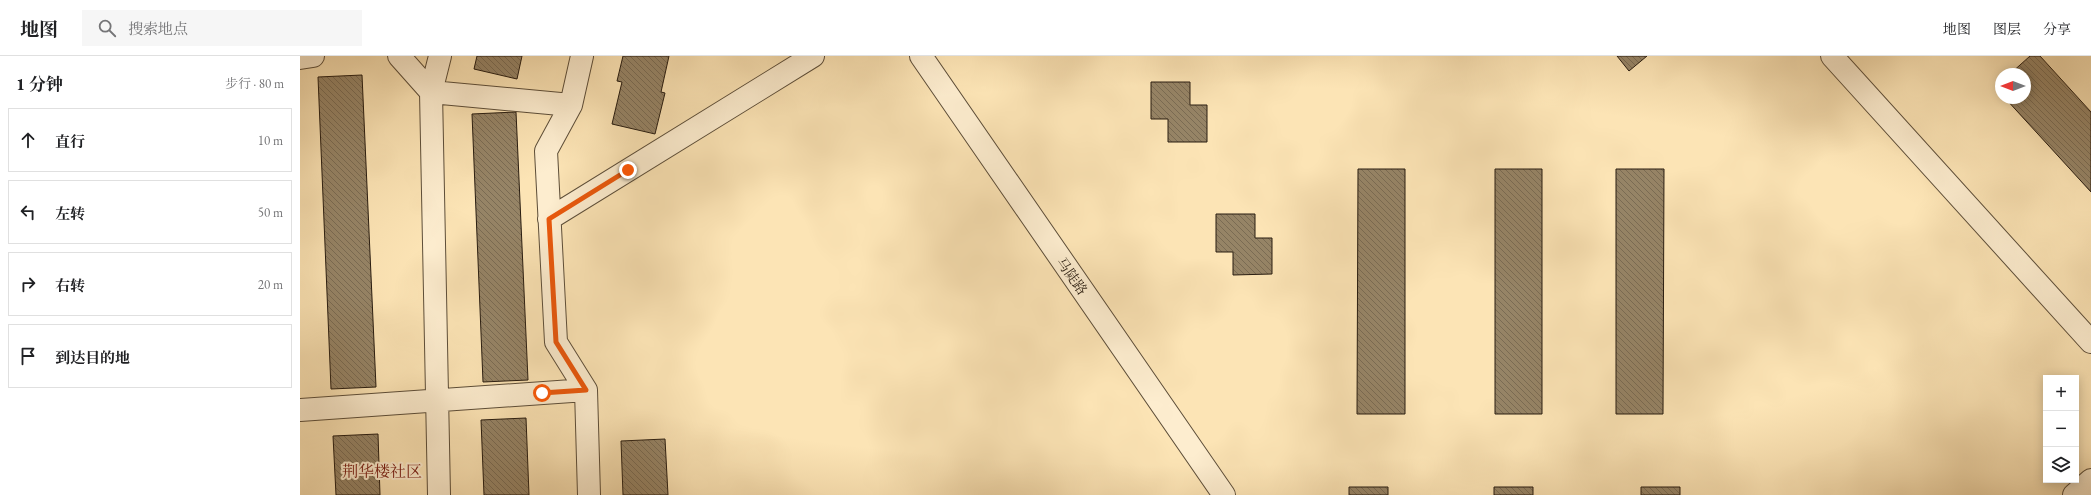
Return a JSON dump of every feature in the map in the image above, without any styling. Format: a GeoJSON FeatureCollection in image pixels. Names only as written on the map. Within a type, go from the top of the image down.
{"type":"FeatureCollection","features":[{"type":"Feature","properties":{"kind":"street"},"geometry":{"type":"LineString","coordinates":[[300,58],[313,56]]}},
{"type":"Feature","properties":{"kind":"street"},"geometry":{"type":"LineString","coordinates":[[399,56],[430,92],[571,105]]}},
{"type":"Feature","properties":{"kind":"street"},"geometry":{"type":"LineString","coordinates":[[439,495],[430,92],[440,56]]}},
{"type":"Feature","properties":{"kind":"street"},"geometry":{"type":"LineString","coordinates":[[582,56],[571,105],[546,151],[556,342],[586,390],[589,495]]}},
{"type":"Feature","properties":{"kind":"street"},"geometry":{"type":"LineString","coordinates":[[549,219],[813,56]]}},
{"type":"Feature","properties":{"kind":"street","name":"马陡路"},"geometry":{"type":"LineString","coordinates":[[921,56],[1224,495]]}},
{"type":"Feature","properties":{"kind":"street"},"geometry":{"type":"LineString","coordinates":[[1832,56],[2091,342]]}},
{"type":"Feature","properties":{"kind":"street"},"geometry":{"type":"LineString","coordinates":[[300,410],[586,390]]}},
{"type":"Feature","properties":{"kind":"street"},"geometry":{"type":"LineString","coordinates":[[2074,495],[2091,480]]}},
{"type":"Feature","properties":{"kind":"building"},"geometry":{"type":"Polygon","coordinates":[[[477,56],[522,56],[517,79],[474,69],[477,56]]]}},
{"type":"Feature","properties":{"kind":"building"},"geometry":{"type":"Polygon","coordinates":[[[623,56],[669,56],[661,92],[665,93],[655,134],[612,124],[622,82],[617,81],[623,56]]]}},
{"type":"Feature","properties":{"kind":"building"},"geometry":{"type":"Polygon","coordinates":[[[1617,56],[1647,56],[1629,71],[1617,56]]]}},
{"type":"Feature","properties":{"kind":"building"},"geometry":{"type":"Polygon","coordinates":[[[2030,56],[2040,56],[2091,112],[2091,192],[2010,104],[2031,104],[2031,68],[2017,68],[2030,56]]]}},
{"type":"Feature","properties":{"kind":"building"},"geometry":{"type":"Polygon","coordinates":[[[362,75],[376,387],[331,389],[318,77],[362,75]]]}},
{"type":"Feature","properties":{"kind":"building"},"geometry":{"type":"Polygon","coordinates":[[[1151,82],[1190,82],[1190,105],[1207,105],[1207,142],[1168,142],[1168,119],[1151,119],[1151,82]]]}},
{"type":"Feature","properties":{"kind":"building"},"geometry":{"type":"Polygon","coordinates":[[[516,112],[528,380],[483,382],[472,114],[516,112]]]}},
{"type":"Feature","properties":{"kind":"building"},"geometry":{"type":"Polygon","coordinates":[[[1358,169],[1405,169],[1405,414],[1357,414],[1358,169]]]}},
{"type":"Feature","properties":{"kind":"building"},"geometry":{"type":"Polygon","coordinates":[[[1495,169],[1542,169],[1542,414],[1495,414],[1495,169]]]}},
{"type":"Feature","properties":{"kind":"building"},"geometry":{"type":"Polygon","coordinates":[[[1616,169],[1664,169],[1663,414],[1616,414],[1616,169]]]}},
{"type":"Feature","properties":{"kind":"building"},"geometry":{"type":"Polygon","coordinates":[[[1216,214],[1255,214],[1255,238],[1272,238],[1272,274],[1233,275],[1233,252],[1216,252],[1216,214]]]}},
{"type":"Feature","properties":{"kind":"building"},"geometry":{"type":"Polygon","coordinates":[[[526,418],[529,495],[484,495],[481,420],[526,418]]]}},
{"type":"Feature","properties":{"kind":"building"},"geometry":{"type":"Polygon","coordinates":[[[378,434],[380,495],[336,495],[333,436],[378,434]]]}},
{"type":"Feature","properties":{"kind":"building"},"geometry":{"type":"Polygon","coordinates":[[[665,439],[668,495],[623,495],[621,441],[665,439]]]}},
{"type":"Feature","properties":{"kind":"building"},"geometry":{"type":"Polygon","coordinates":[[[1349,487],[1388,487],[1388,495],[1349,495],[1349,487]]]}},
{"type":"Feature","properties":{"kind":"building"},"geometry":{"type":"Polygon","coordinates":[[[1494,487],[1533,487],[1533,495],[1494,495],[1494,487]]]}},
{"type":"Feature","properties":{"kind":"building"},"geometry":{"type":"Polygon","coordinates":[[[1641,487],[1680,487],[1680,495],[1641,495],[1641,487]]]}},
{"type":"Feature","properties":{"kind":"district","name":"荆华楼社区"},"geometry":{"type":"Point","coordinates":[382,471]}},
{"type":"Feature","properties":{"kind":"route"},"geometry":{"type":"LineString","coordinates":[[542,393],[586,390],[556,342],[549,219],[628,170]]}}]}
